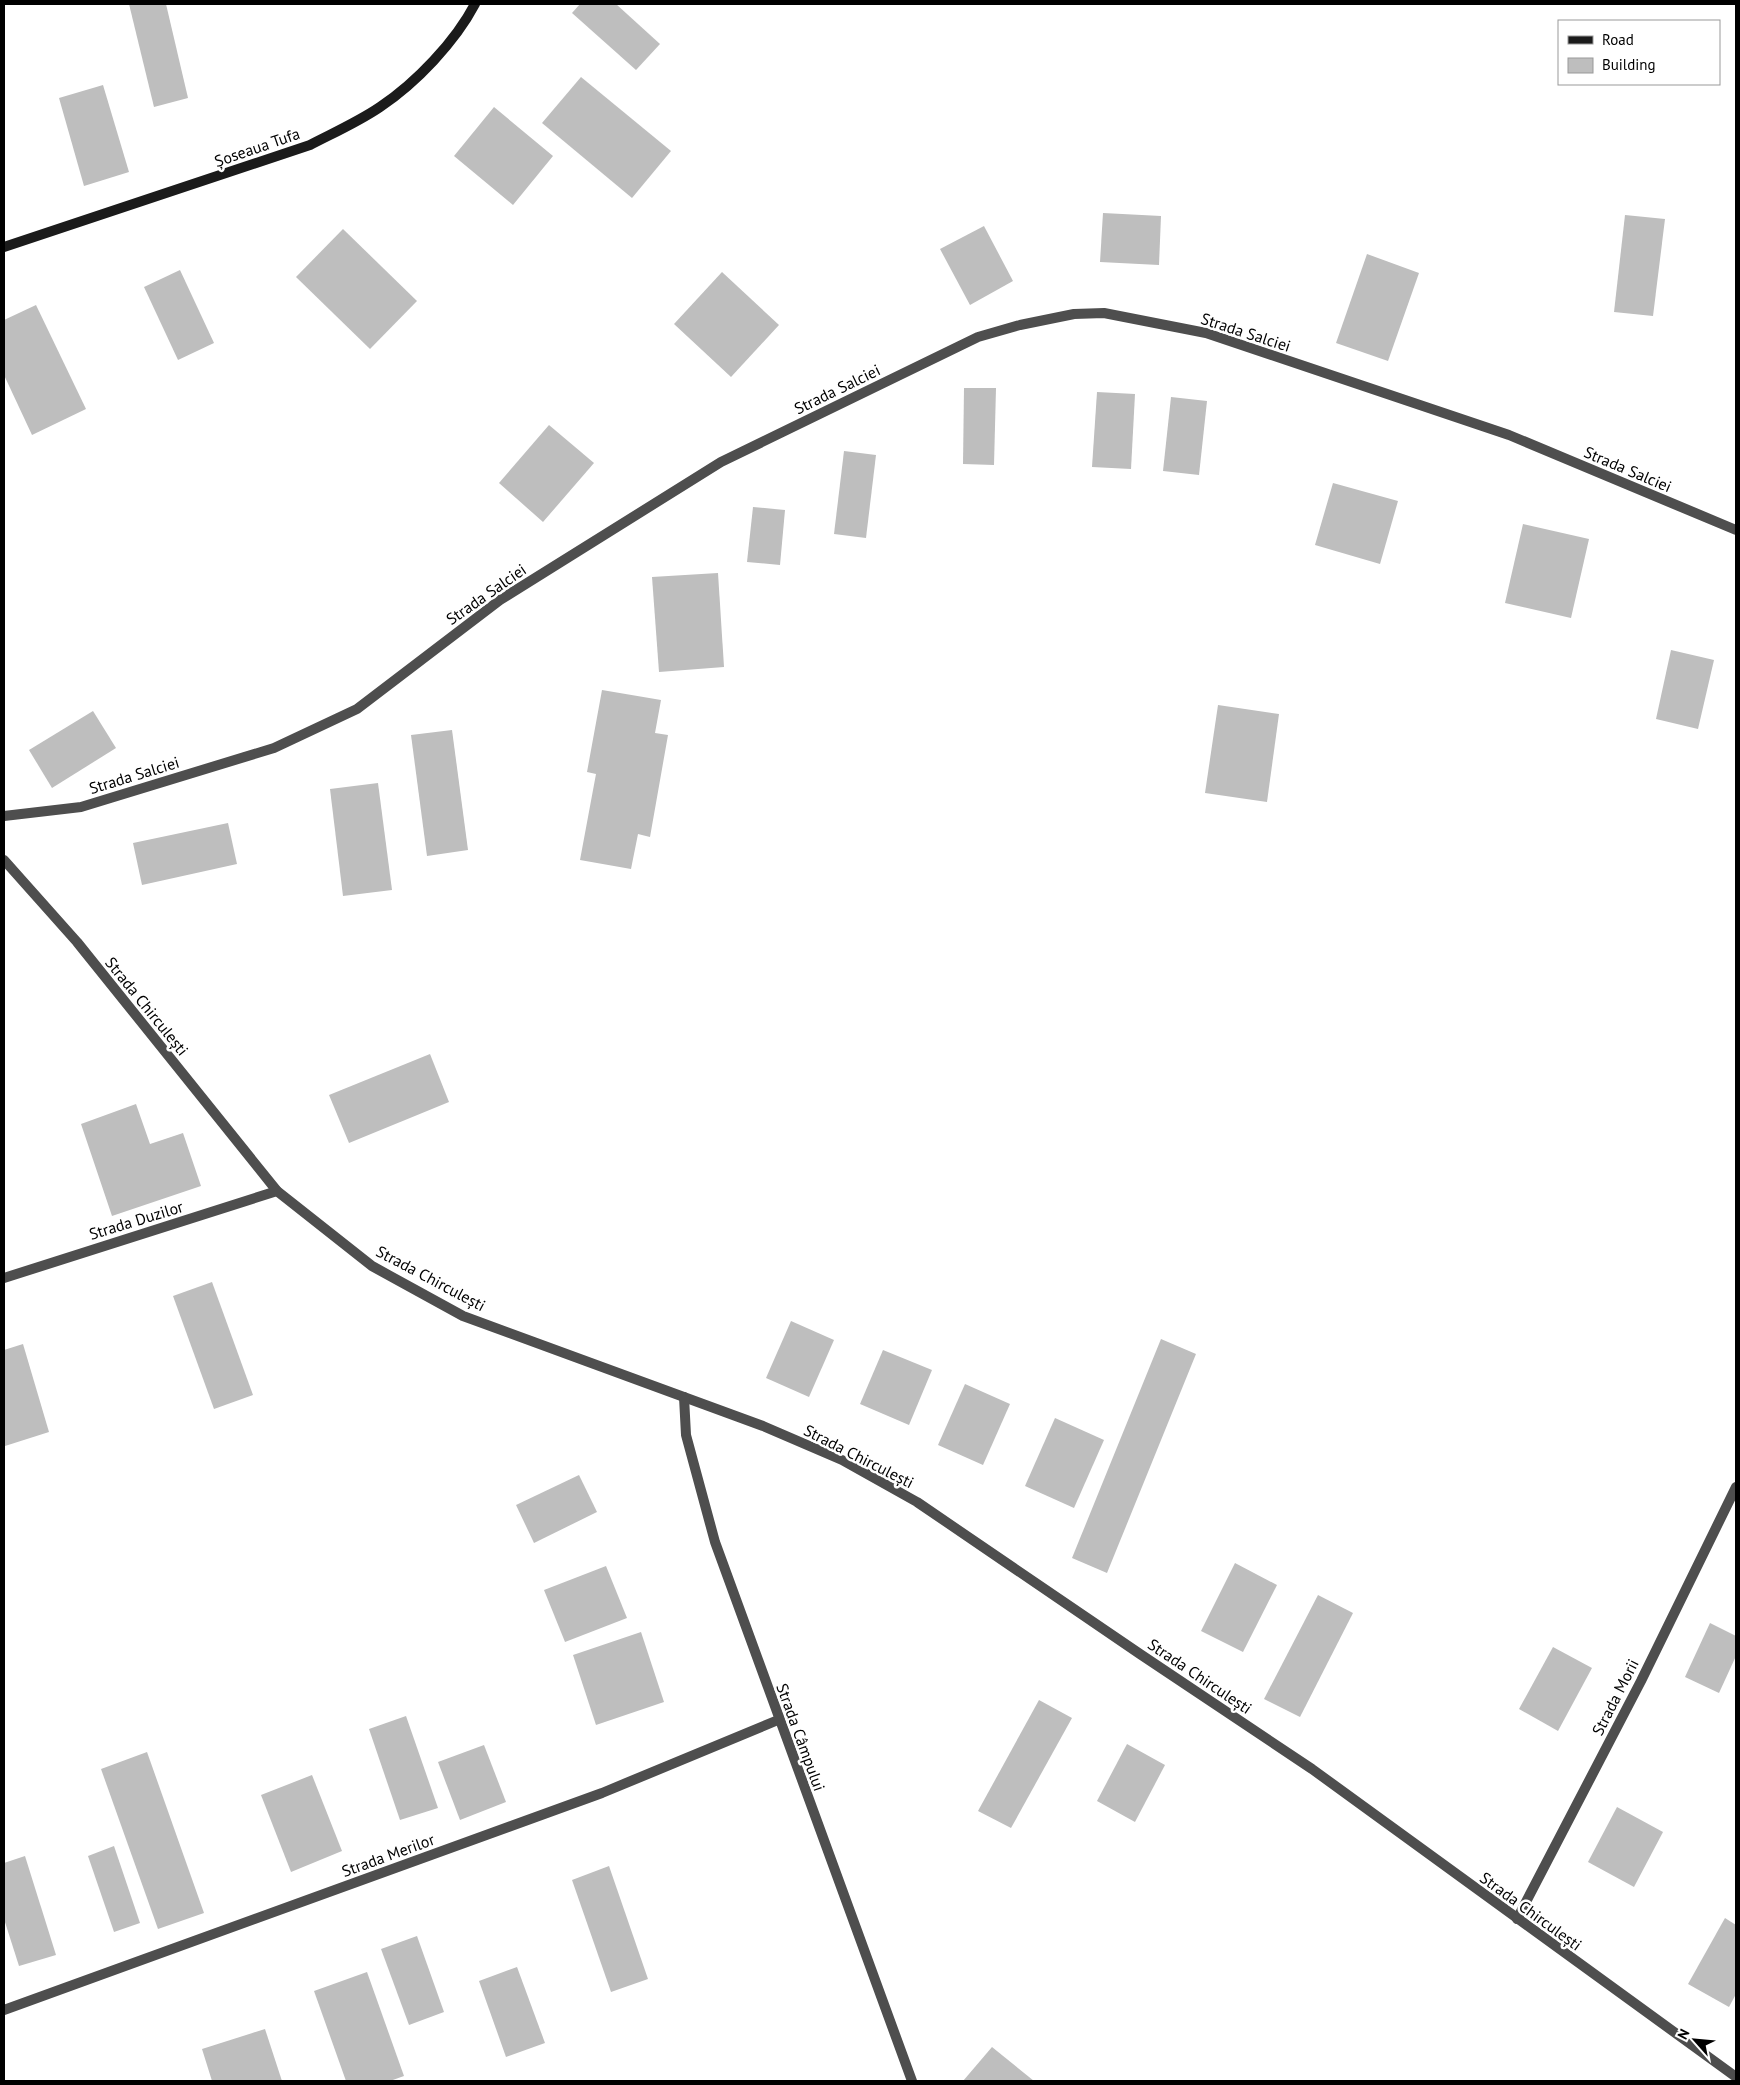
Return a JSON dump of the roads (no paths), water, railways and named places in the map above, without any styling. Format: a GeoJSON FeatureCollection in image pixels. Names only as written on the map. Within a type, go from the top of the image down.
{"type":"FeatureCollection","features":[{"type":"Feature","properties":{"kind":"main road","name":"Șoseaua Tufa"},"geometry":{"type":"LineString","coordinates":[[4,247],[310,145],[345,128],[381,107],[412,81],[443,50],[475,4]]}},
{"type":"Feature","properties":{"kind":"street","name":"Strada Salciei"},"geometry":{"type":"LineString","coordinates":[[4,816],[81,807],[274,748],[357,709],[500,600],[721,462],[978,337],[1020,325],[1074,314],[1104,312],[1215,336],[1509,435],[1736,530]]}},
{"type":"Feature","properties":{"kind":"street","name":"Strada Chirculești"},"geometry":{"type":"LineString","coordinates":[[4,860],[77,942],[278,1192],[372,1266],[463,1316],[763,1426],[842,1460],[917,1502],[1312,1769],[1736,2077]]}},
{"type":"Feature","properties":{"kind":"street","name":"Strada Duzilor"},"geometry":{"type":"LineString","coordinates":[[4,1278],[278,1192]]}},
{"type":"Feature","properties":{"kind":"street","name":"Strada Câmpului"},"geometry":{"type":"LineString","coordinates":[[684,1397],[686,1434],[715,1542],[778,1720],[912,2081]]}},
{"type":"Feature","properties":{"kind":"street","name":"Strada Morii"},"geometry":{"type":"LineString","coordinates":[[1518,1919],[1641,1680],[1736,1487]]}},
{"type":"Feature","properties":{"kind":"street","name":"Strada Merilor"},"geometry":{"type":"LineString","coordinates":[[4,2010],[602,1793],[778,1720]]}}]}
